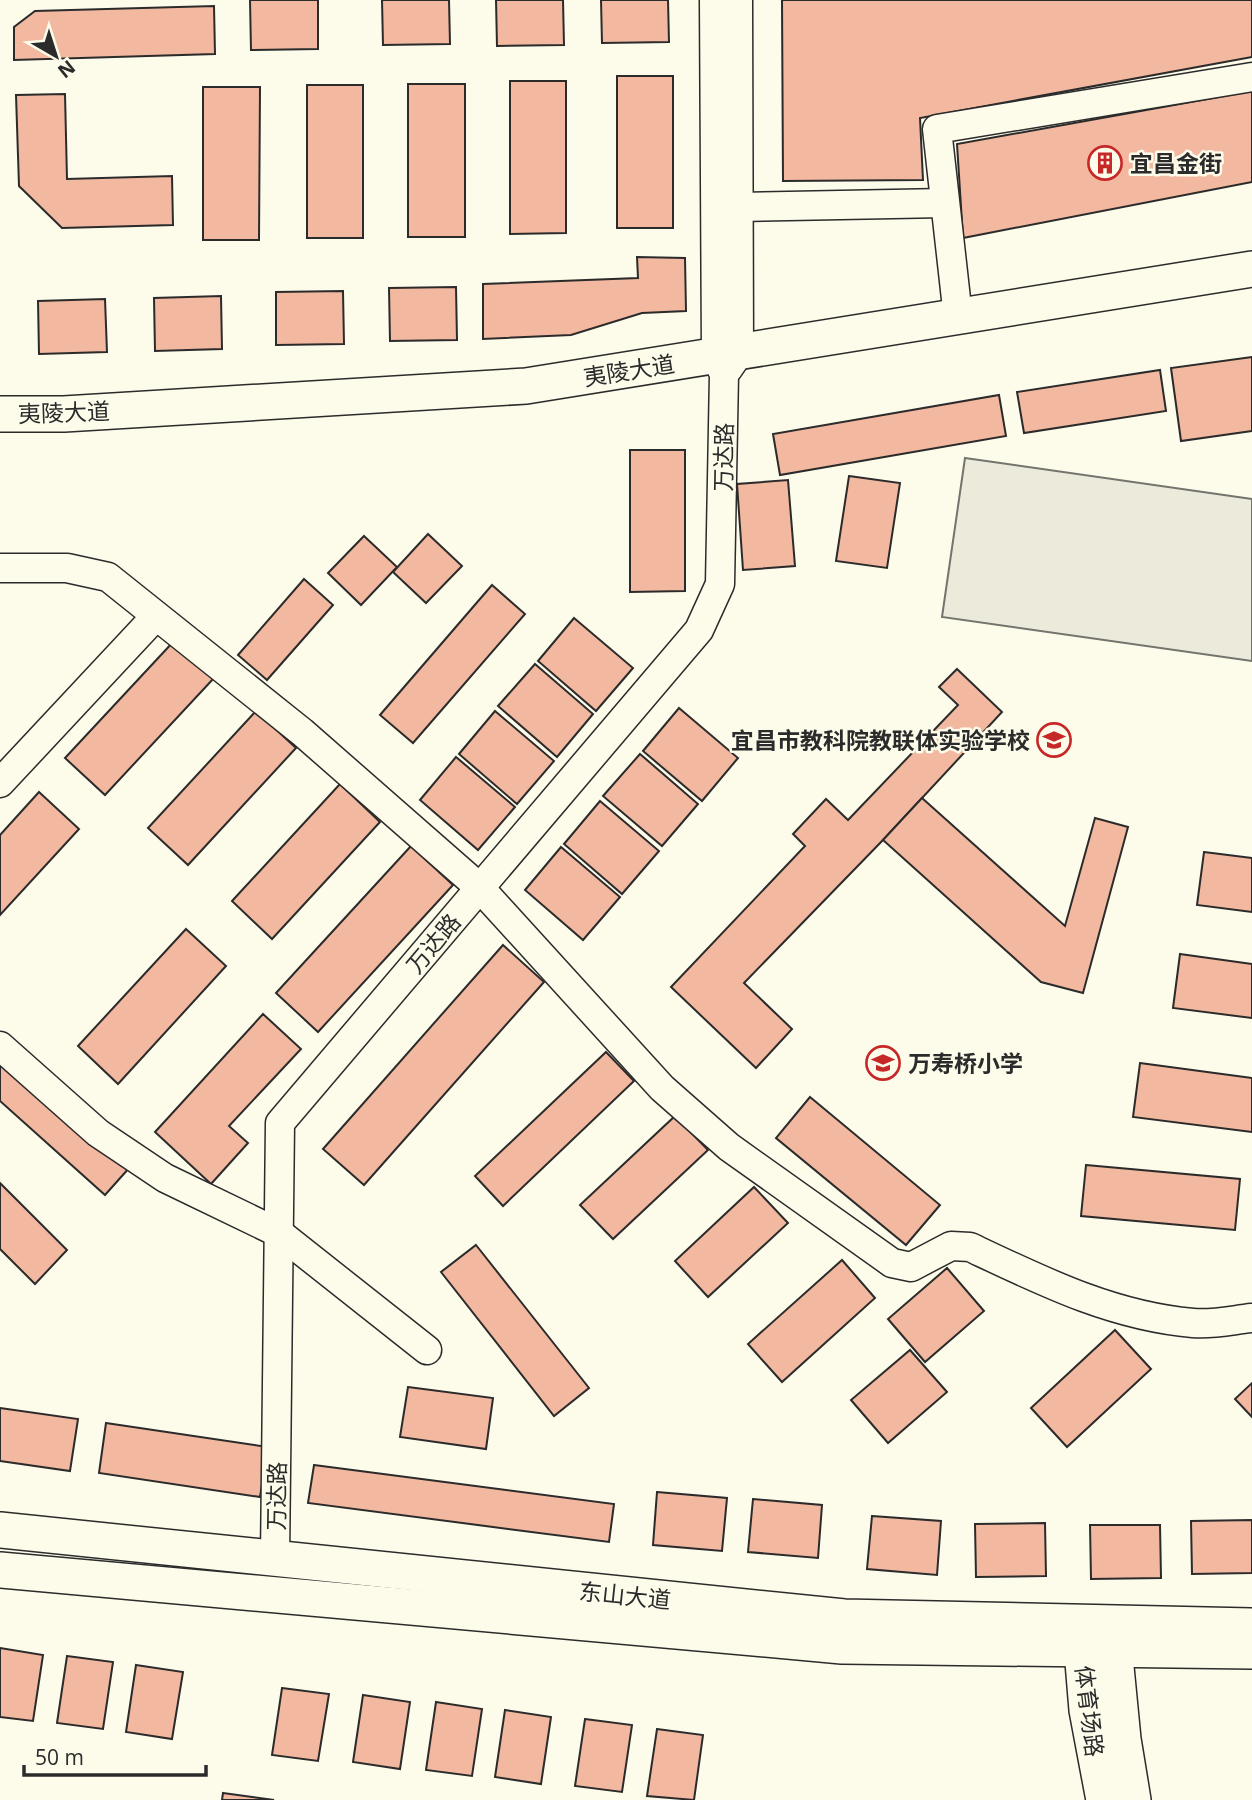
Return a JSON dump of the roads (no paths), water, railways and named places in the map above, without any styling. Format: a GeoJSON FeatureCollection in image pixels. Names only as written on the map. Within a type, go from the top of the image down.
{"type":"FeatureCollection","features":[{"type":"Feature","properties":{"kind":"main road","name":"夷陵大道"},"geometry":{"type":"LineString","coordinates":[[0,430],[107,429],[530,402],[958,317],[1252,269]]}},
{"type":"Feature","properties":{"kind":"main road","name":"夷陵大道"},"geometry":{"type":"LineString","coordinates":[[0,414],[78,413],[526,386],[1026,324],[1252,290]]}},
{"type":"Feature","properties":{"kind":"main road","name":"东山大道"},"geometry":{"type":"LineString","coordinates":[[0,1530],[844,1617],[1252,1651]]}},
{"type":"Feature","properties":{"kind":"main road","name":"东山大道"},"geometry":{"type":"LineString","coordinates":[[0,1570],[842,1646],[1097,1637],[1252,1626]]}},
{"type":"Feature","properties":{"kind":"main road","name":"体育场路"},"geometry":{"type":"LineString","coordinates":[[1097,1637],[1087,1710],[1104,1800]]}},
{"type":"Feature","properties":{"kind":"main road","name":"体育场路"},"geometry":{"type":"LineString","coordinates":[[1097,1637],[1133,1800]]}},
{"type":"Feature","properties":{"kind":"street","name":"万达路"},"geometry":{"type":"LineString","coordinates":[[714,0],[726,361]]}},
{"type":"Feature","properties":{"kind":"street","name":"万达路"},"geometry":{"type":"LineString","coordinates":[[275,1558],[280,1123],[699,630],[720,584],[726,361],[738,207],[738,0]]}},
{"type":"Feature","properties":{"kind":"street"},"geometry":{"type":"LineString","coordinates":[[958,317],[937,129],[1252,77]]}},
{"type":"Feature","properties":{"kind":"street"},"geometry":{"type":"LineString","coordinates":[[738,207],[945,203]]}},
{"type":"Feature","properties":{"kind":"street"},"geometry":{"type":"LineString","coordinates":[[0,568],[67,568],[108,577],[302,732],[480,888],[662,1088],[729,1147],[892,1263],[911,1267],[951,1246],[970,1247],[1073,1296],[1143,1316],[1196,1324],[1252,1318]]}},
{"type":"Feature","properties":{"kind":"street"},"geometry":{"type":"LineString","coordinates":[[0,783],[156,616]]}},
{"type":"Feature","properties":{"kind":"street"},"geometry":{"type":"LineString","coordinates":[[0,1046],[98,1133],[165,1178],[279,1233],[428,1350]]}},
{"type":"Feature","properties":{"kind":"place","name":"宜昌金街"},"geometry":{"type":"Point","coordinates":[1105,163]}},
{"type":"Feature","properties":{"kind":"place","name":"宜昌市教科院教联体实验学校"},"geometry":{"type":"Point","coordinates":[1054,740]}},
{"type":"Feature","properties":{"kind":"place","name":"万寿桥小学"},"geometry":{"type":"Point","coordinates":[883,1063]}}]}
